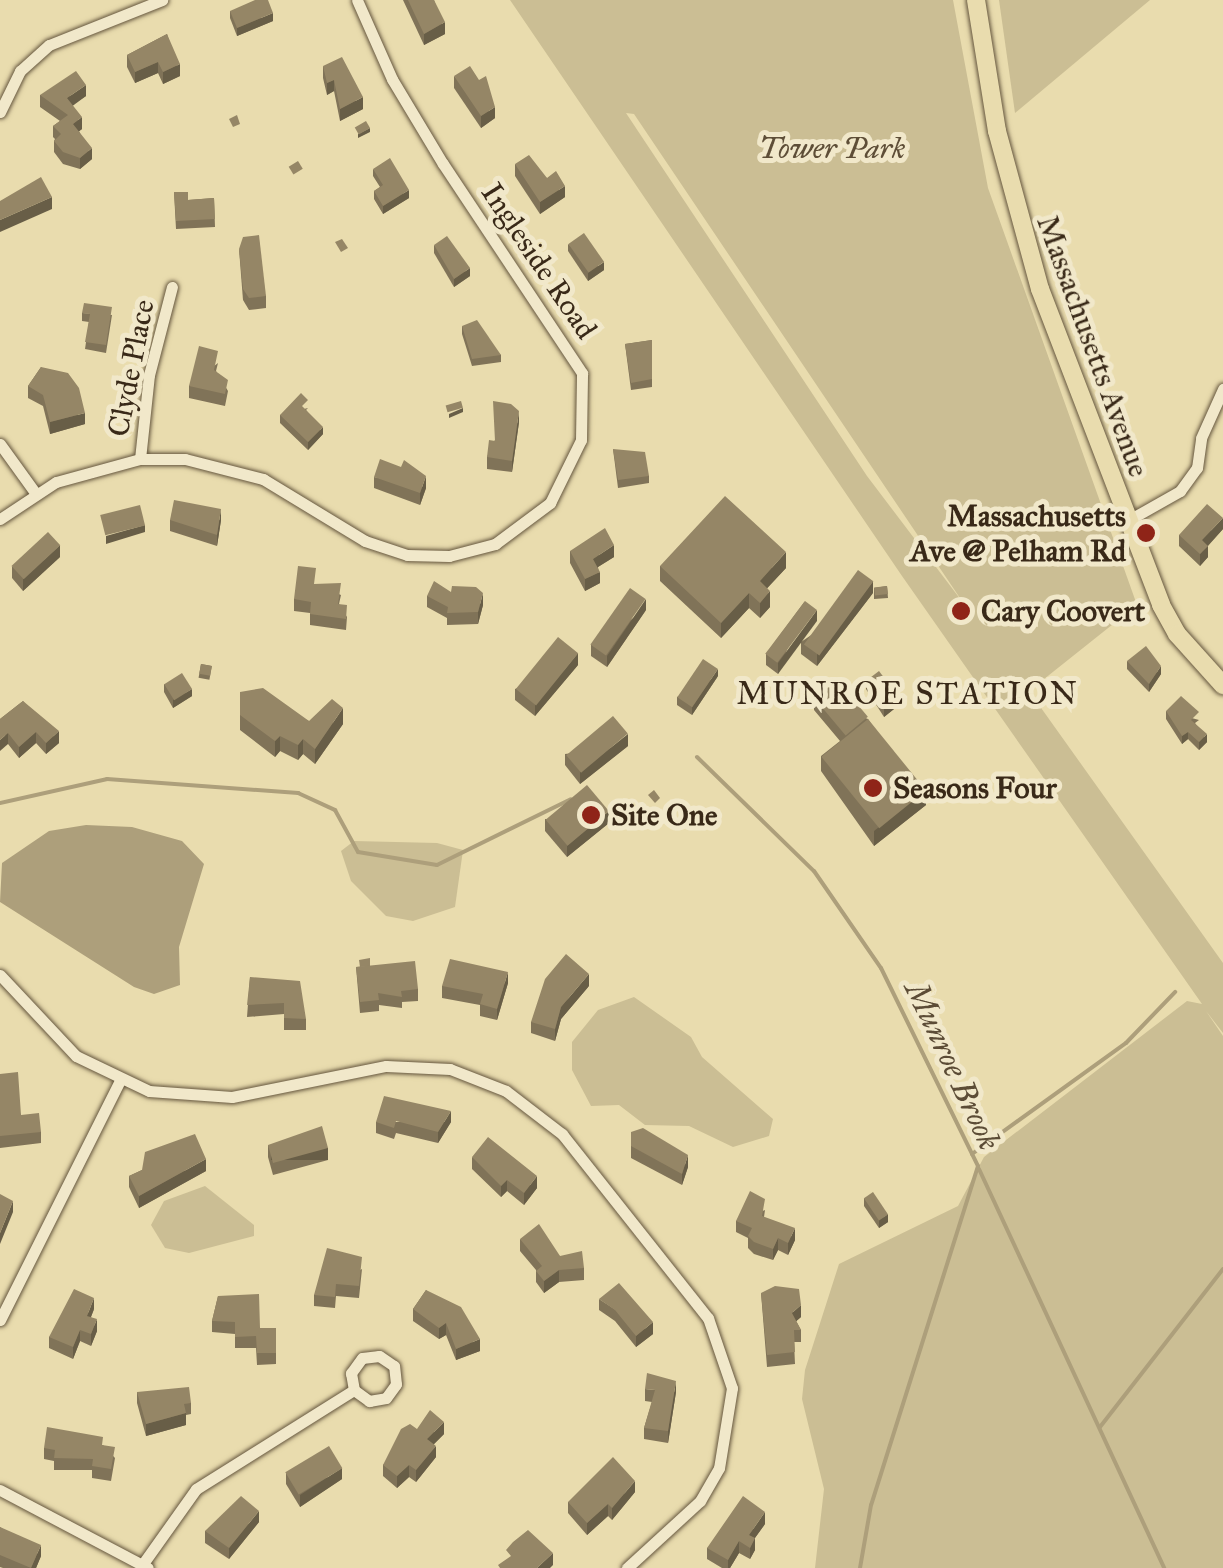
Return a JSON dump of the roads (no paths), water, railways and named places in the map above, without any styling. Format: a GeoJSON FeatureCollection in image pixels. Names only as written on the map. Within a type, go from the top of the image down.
{"type":"FeatureCollection","features":[{"type":"Feature","properties":{"kind":"main road","name":"Massachusetts Avenue"},"geometry":{"type":"LineString","coordinates":[[976,0],[1014,208],[1166,618],[1223,685]]}},
{"type":"Feature","properties":{"kind":"street"},"geometry":{"type":"LineString","coordinates":[[0,112],[20,71],[49,45],[162,0]]}},
{"type":"Feature","properties":{"kind":"street","name":"Ingleside Road"},"geometry":{"type":"LineString","coordinates":[[0,520],[36,494],[86,471],[140,459],[186,458],[263,479],[365,541],[430,557],[472,552],[514,536],[550,503],[573,462],[586,395],[572,351],[443,164],[392,79],[357,0]]}},
{"type":"Feature","properties":{"kind":"street","name":"Clyde Place"},"geometry":{"type":"LineString","coordinates":[[140,459],[149,376],[172,287]]}},
{"type":"Feature","properties":{"kind":"street"},"geometry":{"type":"LineString","coordinates":[[1127,521],[1162,505],[1197,468],[1201,438],[1223,388]]}},
{"type":"Feature","properties":{"kind":"street"},"geometry":{"type":"LineString","coordinates":[[0,444],[36,494]]}},
{"type":"Feature","properties":{"kind":"street"},"geometry":{"type":"LineString","coordinates":[[0,975],[61,1043],[120,1080],[206,1099],[386,1066],[450,1069],[506,1091],[562,1134],[708,1318],[732,1388],[730,1429],[710,1484],[627,1568]]}},
{"type":"Feature","properties":{"kind":"street"},"geometry":{"type":"LineString","coordinates":[[0,1320],[120,1080]]}},
{"type":"Feature","properties":{"kind":"street"},"geometry":{"type":"LineString","coordinates":[[379,1356],[394,1366],[396,1384],[386,1398],[368,1400],[354,1390],[351,1373],[362,1358],[379,1356]]}},
{"type":"Feature","properties":{"kind":"street"},"geometry":{"type":"LineString","coordinates":[[0,1490],[145,1567],[196,1490],[354,1390]]}},
{"type":"Feature","properties":{"kind":"waterway","name":"Munroe Brook"},"geometry":{"type":"LineString","coordinates":[[697,757],[814,871],[881,968],[978,1166],[871,1505],[860,1568]]}},
{"type":"Feature","properties":{"kind":"waterway","name":"Munroe Brook"},"geometry":{"type":"LineString","coordinates":[[0,803],[107,779],[298,793],[335,810],[358,852],[437,865],[571,799]]}},
{"type":"Feature","properties":{"kind":"waterway"},"geometry":{"type":"LineString","coordinates":[[972,1154],[1126,1043],[1175,992]]}},
{"type":"Feature","properties":{"kind":"waterway"},"geometry":{"type":"LineString","coordinates":[[979,1169],[1164,1568]]}},
{"type":"Feature","properties":{"kind":"waterway"},"geometry":{"type":"LineString","coordinates":[[1100,1427],[1223,1269]]}},
{"type":"Feature","properties":{"kind":"place","name":"Massachusetts Ave @ Pelham Rd"},"geometry":{"type":"Point","coordinates":[1146,533]}},
{"type":"Feature","properties":{"kind":"place","name":"Cary Coovert"},"geometry":{"type":"Point","coordinates":[961,611]}},
{"type":"Feature","properties":{"kind":"place","name":"Seasons Four"},"geometry":{"type":"Point","coordinates":[873,788]}},
{"type":"Feature","properties":{"kind":"place","name":"Site One"},"geometry":{"type":"Point","coordinates":[591,815]}},
{"type":"Feature","properties":{"kind":"district","name":"MUNROE STATION"},"geometry":{"type":"Point","coordinates":[908,694]}},
{"type":"Feature","properties":{"kind":"park label","name":"Tower Park"},"geometry":{"type":"Point","coordinates":[832,148]}}]}
